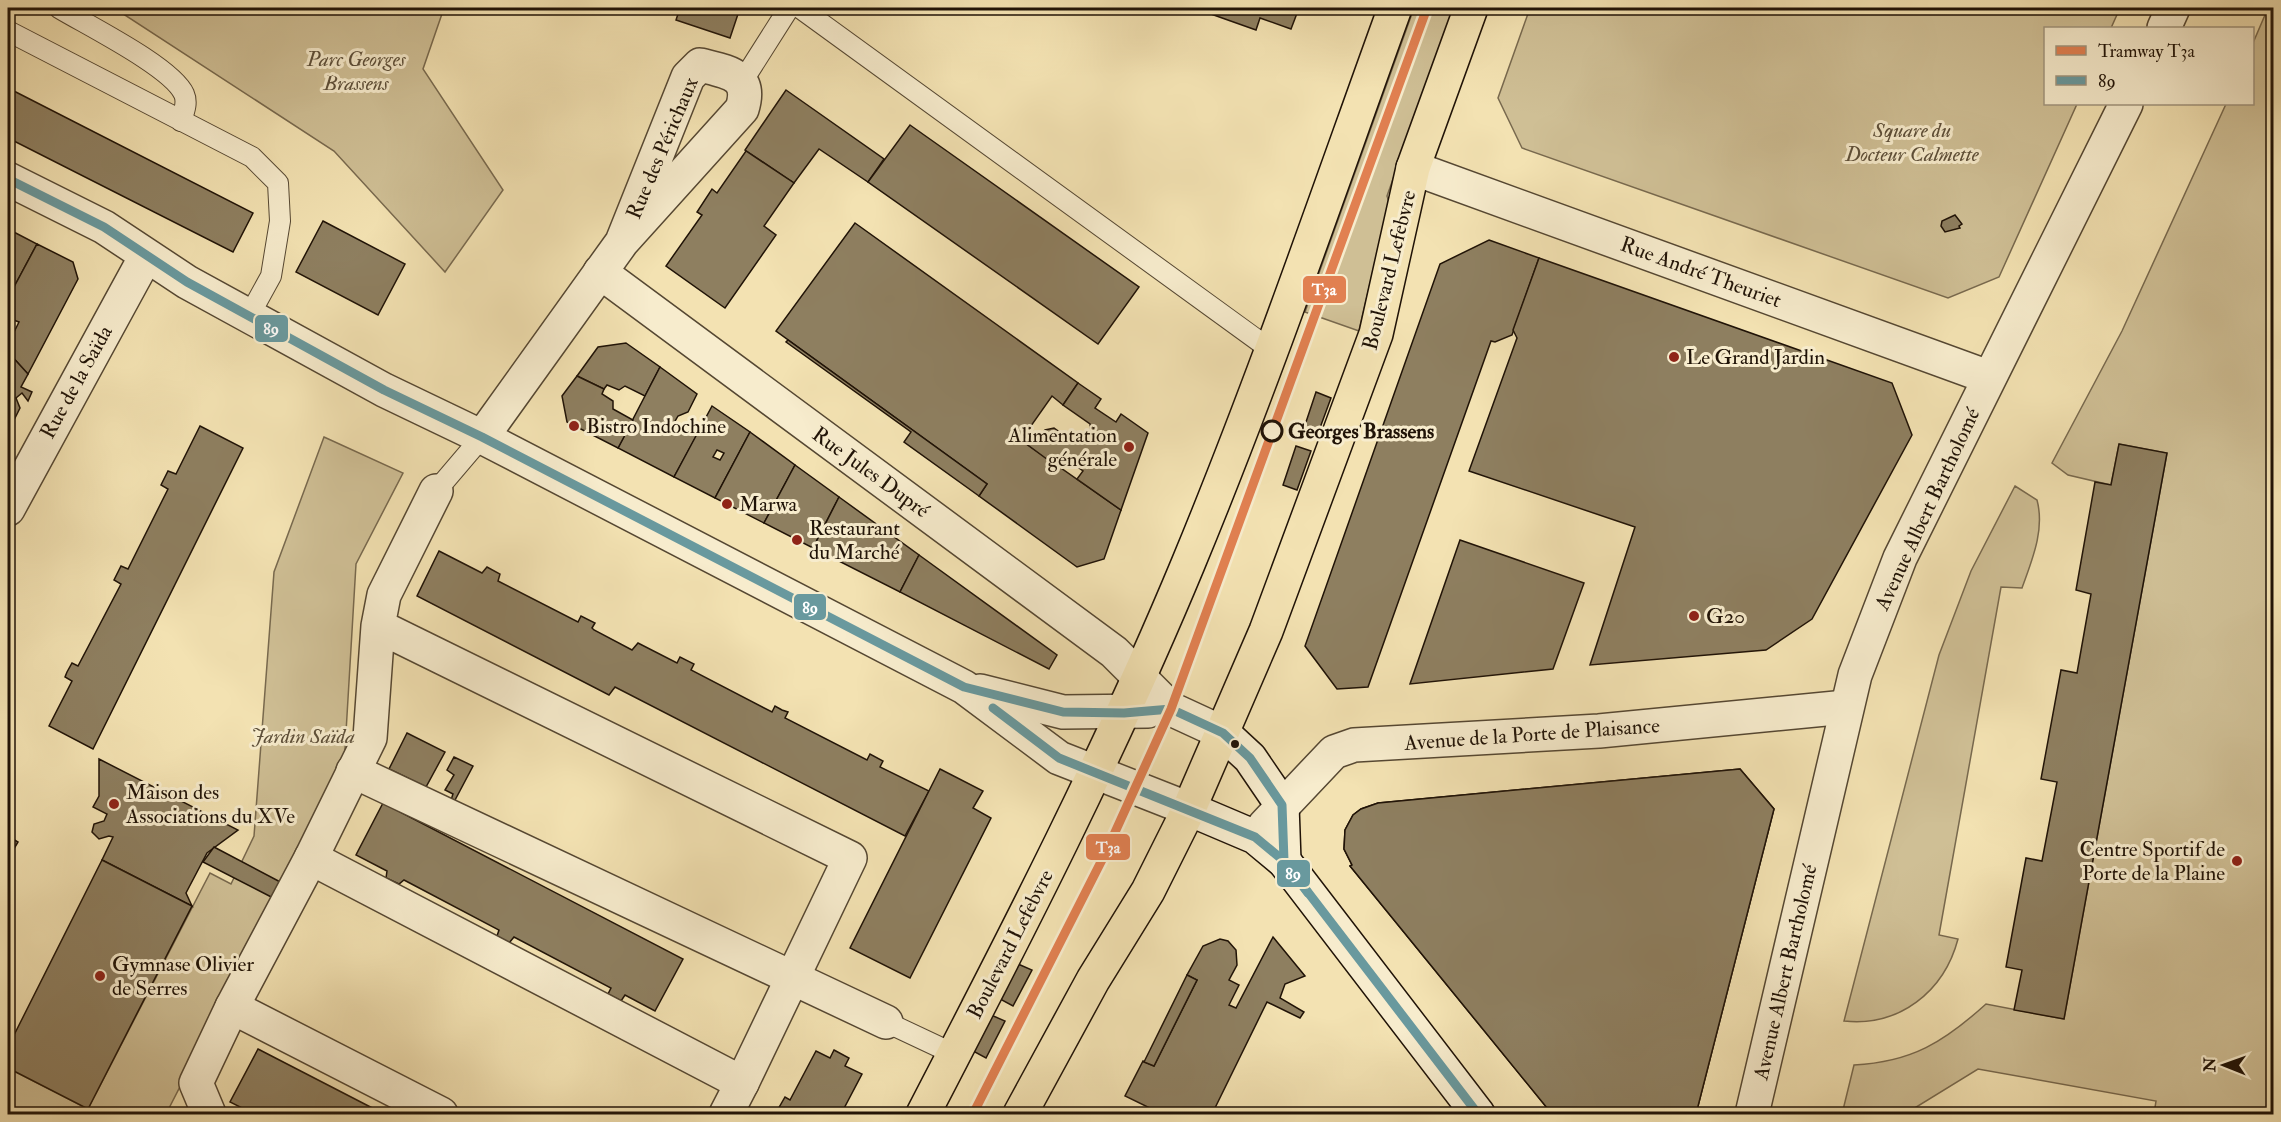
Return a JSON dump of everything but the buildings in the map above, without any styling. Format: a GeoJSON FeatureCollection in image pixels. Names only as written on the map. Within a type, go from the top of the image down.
{"type":"FeatureCollection","features":[{"type":"Feature","properties":{"kind":"main road","name":"Boulevard Lefebvre"},"geometry":{"type":"LineString","coordinates":[[923,1114],[1096,773],[1189,563],[1271,350],[1395,8]]}},
{"type":"Feature","properties":{"kind":"main road","name":"Boulevard Lefebvre"},"geometry":{"type":"LineString","coordinates":[[1020,1114],[1093,980],[1148,891],[1189,809],[1266,631],[1376,334],[1413,168],[1471,8]]}},
{"type":"Feature","properties":{"kind":"street"},"geometry":{"type":"LineString","coordinates":[[2164,27],[2173,8]]}},
{"type":"Feature","properties":{"kind":"street","name":"Rue des Périchaux"},"geometry":{"type":"LineString","coordinates":[[482,437],[622,242],[742,109],[746,95],[742,82],[728,72],[700,65],[688,77],[622,242]]}},
{"type":"Feature","properties":{"kind":"street","name":"Avenue Albert Bartholomé"},"geometry":{"type":"LineString","coordinates":[[1752,1114],[1846,707],[1856,675],[1900,558],[1988,376],[2125,105]]}},
{"type":"Feature","properties":{"kind":"street","name":"Rue André Theuriet"},"geometry":{"type":"LineString","coordinates":[[1413,168],[1988,376]]}},
{"type":"Feature","properties":{"kind":"street"},"geometry":{"type":"LineString","coordinates":[[8,179],[104,227],[146,256],[249,316],[384,390],[482,437],[964,687],[1059,758],[1255,837],[1284,861],[1478,1114]]}},
{"type":"Feature","properties":{"kind":"street","name":"Rue de la Saïda"},"geometry":{"type":"LineString","coordinates":[[10,496],[146,256]]}},
{"type":"Feature","properties":{"kind":"street","name":"Rue Jules Dupré"},"geometry":{"type":"LineString","coordinates":[[600,272],[1098,640],[1140,675]]}},
{"type":"Feature","properties":{"kind":"street"},"geometry":{"type":"LineString","coordinates":[[209,1114],[196,1083],[232,1007],[311,858],[370,738],[378,626],[384,595],[436,491]]}},
{"type":"Feature","properties":{"kind":"street"},"geometry":{"type":"LineString","coordinates":[[378,626],[850,858],[793,980],[726,1114]]}},
{"type":"Feature","properties":{"kind":"street"},"geometry":{"type":"LineString","coordinates":[[1140,675],[1172,709],[1223,733],[1250,758],[1282,805],[1284,861]]}},
{"type":"Feature","properties":{"kind":"street"},"geometry":{"type":"LineString","coordinates":[[964,687],[1063,712],[1124,713],[1172,709]]}},
{"type":"Feature","properties":{"kind":"street","name":"Avenue de la Porte de Plaisance"},"geometry":{"type":"LineString","coordinates":[[1255,837],[1282,805],[1334,752],[1354,745],[1599,731],[1846,707]]}},
{"type":"Feature","properties":{"kind":"street"},"geometry":{"type":"LineString","coordinates":[[353,771],[886,1022]]}},
{"type":"Feature","properties":{"kind":"street"},"geometry":{"type":"LineString","coordinates":[[311,858],[742,1083]]}},
{"type":"Feature","properties":{"kind":"street"},"geometry":{"type":"LineString","coordinates":[[232,1007],[441,1114]]}},
{"type":"Feature","properties":{"kind":"lane"},"geometry":{"type":"LineString","coordinates":[[59,8],[170,75],[184,95],[186,107],[181,121]]}},
{"type":"Feature","properties":{"kind":"lane","name":"Rue des Périchaux"},"geometry":{"type":"LineString","coordinates":[[742,82],[789,8]]}},
{"type":"Feature","properties":{"kind":"lane"},"geometry":{"type":"LineString","coordinates":[[800,8],[1271,350]]}},
{"type":"Feature","properties":{"kind":"lane"},"geometry":{"type":"LineString","coordinates":[[8,31],[252,157],[278,183],[280,221],[271,276],[249,316]]}},
{"type":"Feature","properties":{"kind":"lane"},"geometry":{"type":"LineString","coordinates":[[436,491],[482,437]]}},
{"type":"Feature","properties":{"kind":"lane"},"geometry":{"type":"LineString","coordinates":[[886,1022],[954,1054]]}},
{"type":"Feature","properties":{"kind":"green space","name":"Parc Georges Brassens"},"geometry":{"type":"Polygon","coordinates":[[[114,8],[444,8],[423,69],[503,190],[445,272],[334,151],[114,8]]]}},
{"type":"Feature","properties":{"kind":"green space"},"geometry":{"type":"Polygon","coordinates":[[[1414,8],[1454,8],[1387,196],[1389,202],[1359,331],[1305,312],[1414,8]]]}},
{"type":"Feature","properties":{"kind":"green space","name":"Square du Docteur Calmette"},"geometry":{"type":"Polygon","coordinates":[[[1530,8],[2120,8],[2111,27],[2044,27],[2044,105],[2077,105],[1999,277],[1948,298],[1522,148],[1498,98],[1530,8]]]}},
{"type":"Feature","properties":{"kind":"green space"},"geometry":{"type":"Polygon","coordinates":[[[2268,8],[2273,8],[2273,1114],[2154,1114],[2156,1101],[1978,1069],[1905,1114],[1842,1114],[1854,1065],[1893,1060],[1926,1048],[1956,1029],[1986,1004],[2064,1019],[2167,453],[2119,444],[2111,485],[2068,475],[2052,463],[2122,331],[2226,105],[2254,105],[2254,41],[2268,8]]]}},
{"type":"Feature","properties":{"kind":"green space","name":"Jardin Saïda"},"geometry":{"type":"Polygon","coordinates":[[[324,437],[403,473],[356,564],[344,766],[166,1114],[8,1114],[8,1068],[88,1109],[210,873],[231,884],[254,836],[274,572],[324,437]]]}},
{"type":"Feature","properties":{"kind":"green space"},"geometry":{"type":"Polygon","coordinates":[[[2015,486],[2037,500],[2038,534],[2022,588],[2001,587],[1939,935],[1958,939],[1942,975],[1916,1002],[1901,1012],[1883,1018],[1844,1021],[1939,655],[1971,571],[2015,486]]]}},
{"type":"Feature","properties":{"kind":"tram line","name":"T3a"},"geometry":{"type":"LineString","coordinates":[[973,1114],[1106,852],[1171,709],[1427,8]]}},
{"type":"Feature","properties":{"kind":"transit line","name":"89"},"geometry":{"type":"LineString","coordinates":[[8,179],[104,227],[187,282],[384,390],[482,437],[964,687],[1063,712],[1124,713],[1171,709],[1223,733],[1250,758],[1282,805],[1284,861],[1478,1114]]}},
{"type":"Feature","properties":{"kind":"transit line","name":"89"},"geometry":{"type":"LineString","coordinates":[[993,708],[1059,758],[1255,837],[1284,861],[1308,893]]}},
{"type":"Feature","properties":{"kind":"place","name":"Le Grand Jardin"},"geometry":{"type":"Point","coordinates":[1674,357]}},
{"type":"Feature","properties":{"kind":"place","name":"Bistro Indochine"},"geometry":{"type":"Point","coordinates":[574,426]}},
{"type":"Feature","properties":{"kind":"place","name":"Georges Brassens"},"geometry":{"type":"Point","coordinates":[1272,431]}},
{"type":"Feature","properties":{"kind":"place","name":"Alimentation générale"},"geometry":{"type":"Point","coordinates":[1129,447]}},
{"type":"Feature","properties":{"kind":"place","name":"Marwa"},"geometry":{"type":"Point","coordinates":[727,504]}},
{"type":"Feature","properties":{"kind":"place","name":"Restaurant du Marché"},"geometry":{"type":"Point","coordinates":[797,540]}},
{"type":"Feature","properties":{"kind":"place","name":"G20"},"geometry":{"type":"Point","coordinates":[1694,616]}},
{"type":"Feature","properties":{"kind":"place","name":"Maison des Associations du XVe"},"geometry":{"type":"Point","coordinates":[114,804]}},
{"type":"Feature","properties":{"kind":"place","name":"Centre Sportif de Porte de la Plaine"},"geometry":{"type":"Point","coordinates":[2237,861]}},
{"type":"Feature","properties":{"kind":"place","name":"Gymnase Olivier de Serres"},"geometry":{"type":"Point","coordinates":[100,976]}}]}
